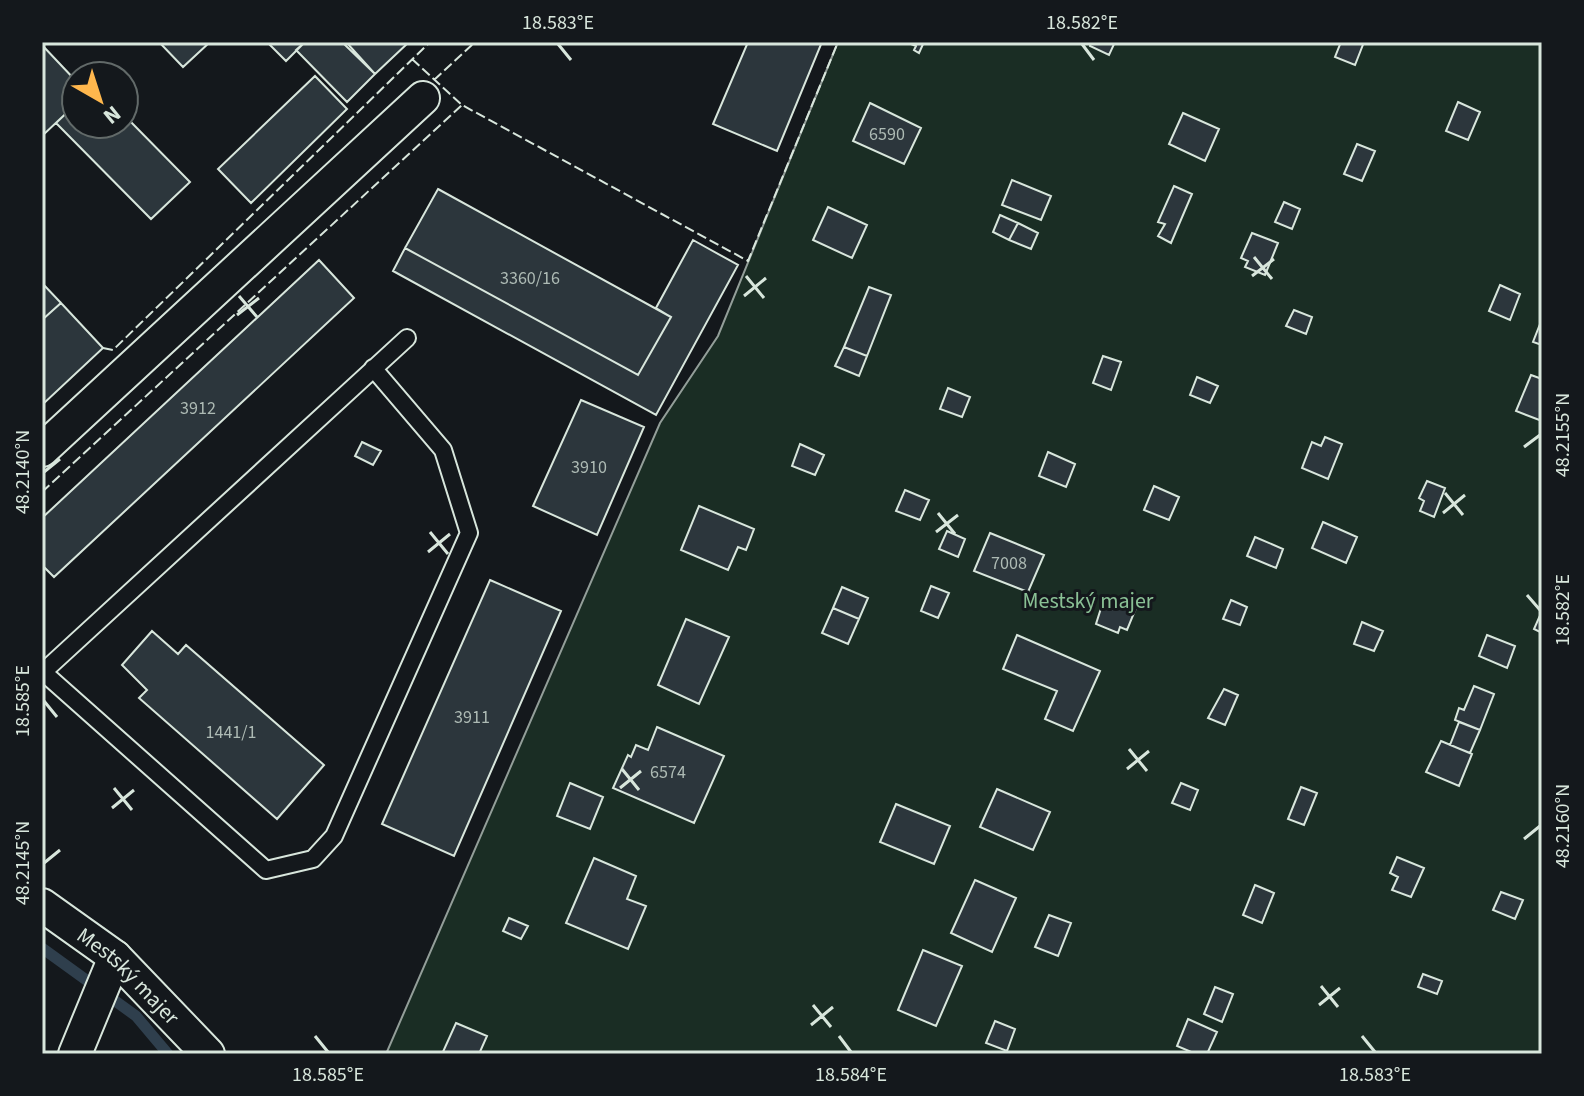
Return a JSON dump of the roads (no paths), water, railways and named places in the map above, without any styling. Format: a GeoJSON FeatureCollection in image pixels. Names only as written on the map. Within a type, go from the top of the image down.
{"type":"FeatureCollection","features":[{"type":"Feature","properties":{"kind":"street"},"geometry":{"type":"LineString","coordinates":[[42,450],[423,98]]}},
{"type":"Feature","properties":{"kind":"street","name":"Mestský majer"},"geometry":{"type":"LineString","coordinates":[[42,905],[115,957],[208,1054]]}},
{"type":"Feature","properties":{"kind":"street"},"geometry":{"type":"LineString","coordinates":[[75,1054],[115,957]]}},
{"type":"Feature","properties":{"kind":"lane"},"geometry":{"type":"LineString","coordinates":[[373,368],[443,450],[469,533],[334,836],[313,859],[266,870],[43,672],[373,368],[407,338]]}},
{"type":"Feature","properties":{"kind":"waterway"},"geometry":{"type":"LineString","coordinates":[[42,948],[136,1016],[168,1054]]}}]}
